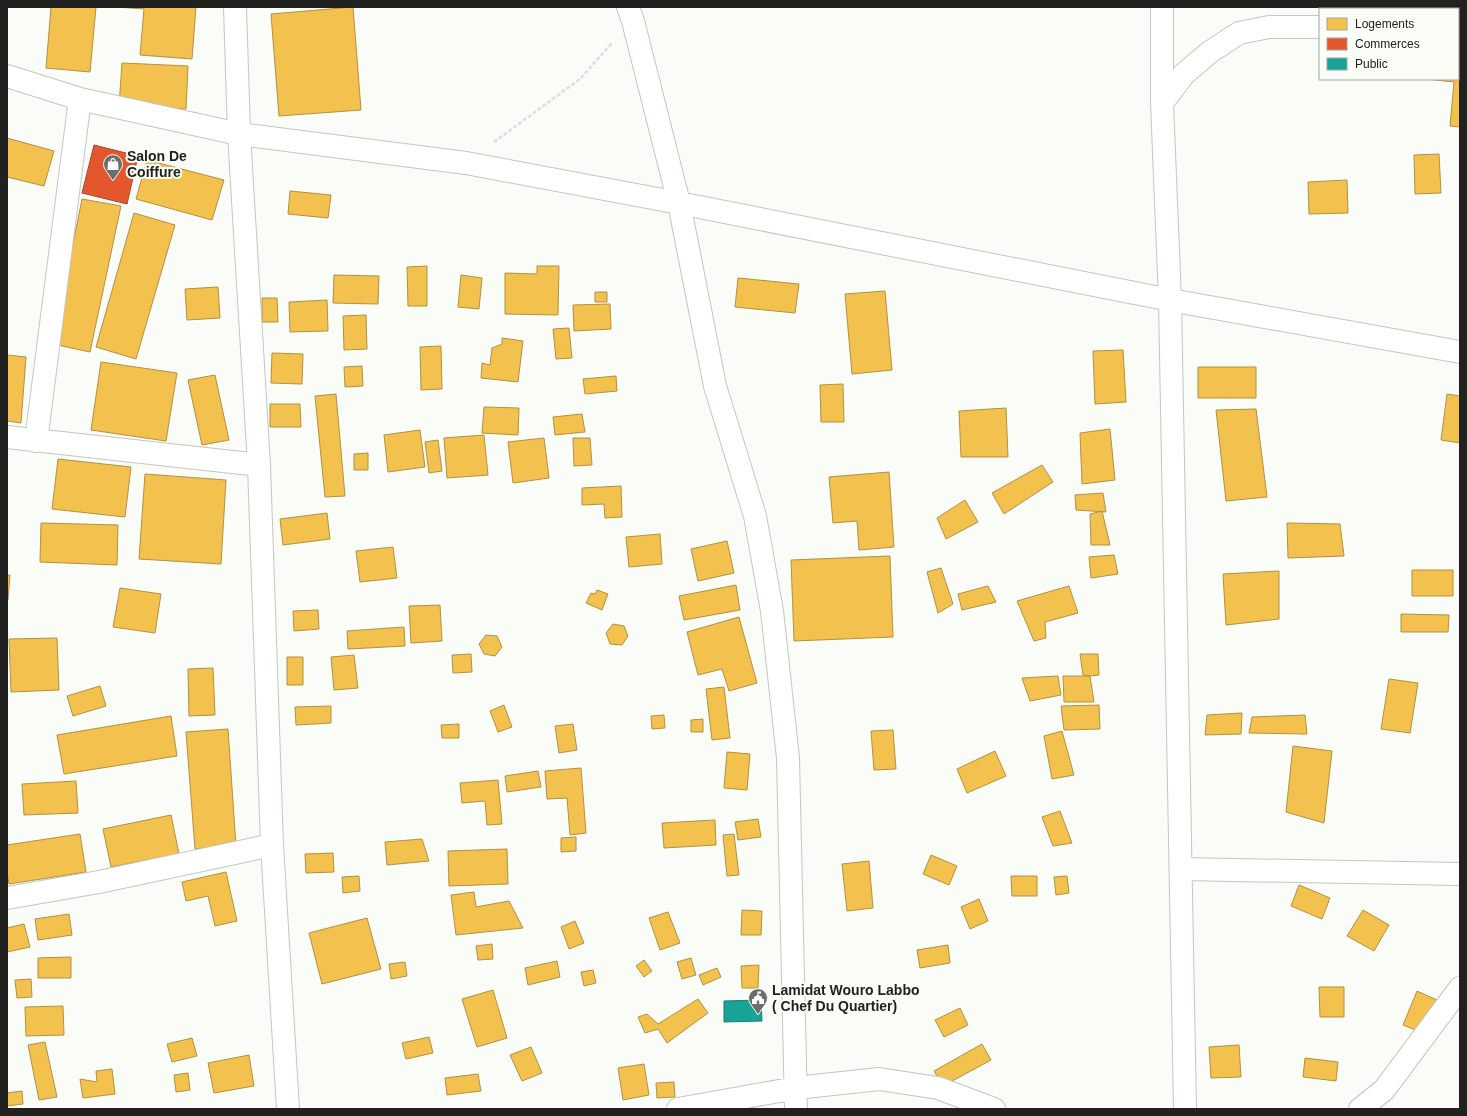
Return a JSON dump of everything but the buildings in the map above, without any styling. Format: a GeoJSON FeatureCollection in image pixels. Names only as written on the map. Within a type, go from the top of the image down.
{"type":"FeatureCollection","features":[{"type":"Feature","properties":{"kind":"street"},"geometry":{"type":"LineString","coordinates":[[234,7],[239,134],[259,465],[272,845],[288,1109]]}},
{"type":"Feature","properties":{"kind":"street"},"geometry":{"type":"LineString","coordinates":[[1162,7],[1162,102],[1170,300],[1185,1109]]}},
{"type":"Feature","properties":{"kind":"street"},"geometry":{"type":"LineString","coordinates":[[630,14],[679,203],[715,386],[755,516],[772,611],[788,758],[796,1099]]}},
{"type":"Feature","properties":{"kind":"street"},"geometry":{"type":"LineString","coordinates":[[1162,102],[1184,74],[1210,52],[1239,33],[1269,27],[1319,27]]}},
{"type":"Feature","properties":{"kind":"street"},"geometry":{"type":"LineString","coordinates":[[7,76],[80,99],[239,134],[466,163],[679,203],[1170,300],[1460,352]]}},
{"type":"Feature","properties":{"kind":"street"},"geometry":{"type":"LineString","coordinates":[[36,440],[80,99]]}},
{"type":"Feature","properties":{"kind":"street"},"geometry":{"type":"LineString","coordinates":[[7,437],[259,465]]}},
{"type":"Feature","properties":{"kind":"street"},"geometry":{"type":"LineString","coordinates":[[7,898],[99,882],[272,845]]}},
{"type":"Feature","properties":{"kind":"street"},"geometry":{"type":"LineString","coordinates":[[1181,869],[1460,874]]}},
{"type":"Feature","properties":{"kind":"street"},"geometry":{"type":"LineString","coordinates":[[1360,1109],[1384,1090],[1458,1000]]}},
{"type":"Feature","properties":{"kind":"street"},"geometry":{"type":"LineString","coordinates":[[678,1109],[796,1099],[879,1080],[938,1088],[994,1109]]}},
{"type":"Feature","properties":{"kind":"path"},"geometry":{"type":"LineString","coordinates":[[466,163],[580,79],[630,14]]}},
{"type":"Feature","properties":{"kind":"place","name":"Salon De Coiffure"},"geometry":{"type":"Point","coordinates":[113,181]}},
{"type":"Feature","properties":{"kind":"place","name":"Lamidat Wouro Labbo ( Chef Du Quartier)"},"geometry":{"type":"Point","coordinates":[758,1015]}}]}
